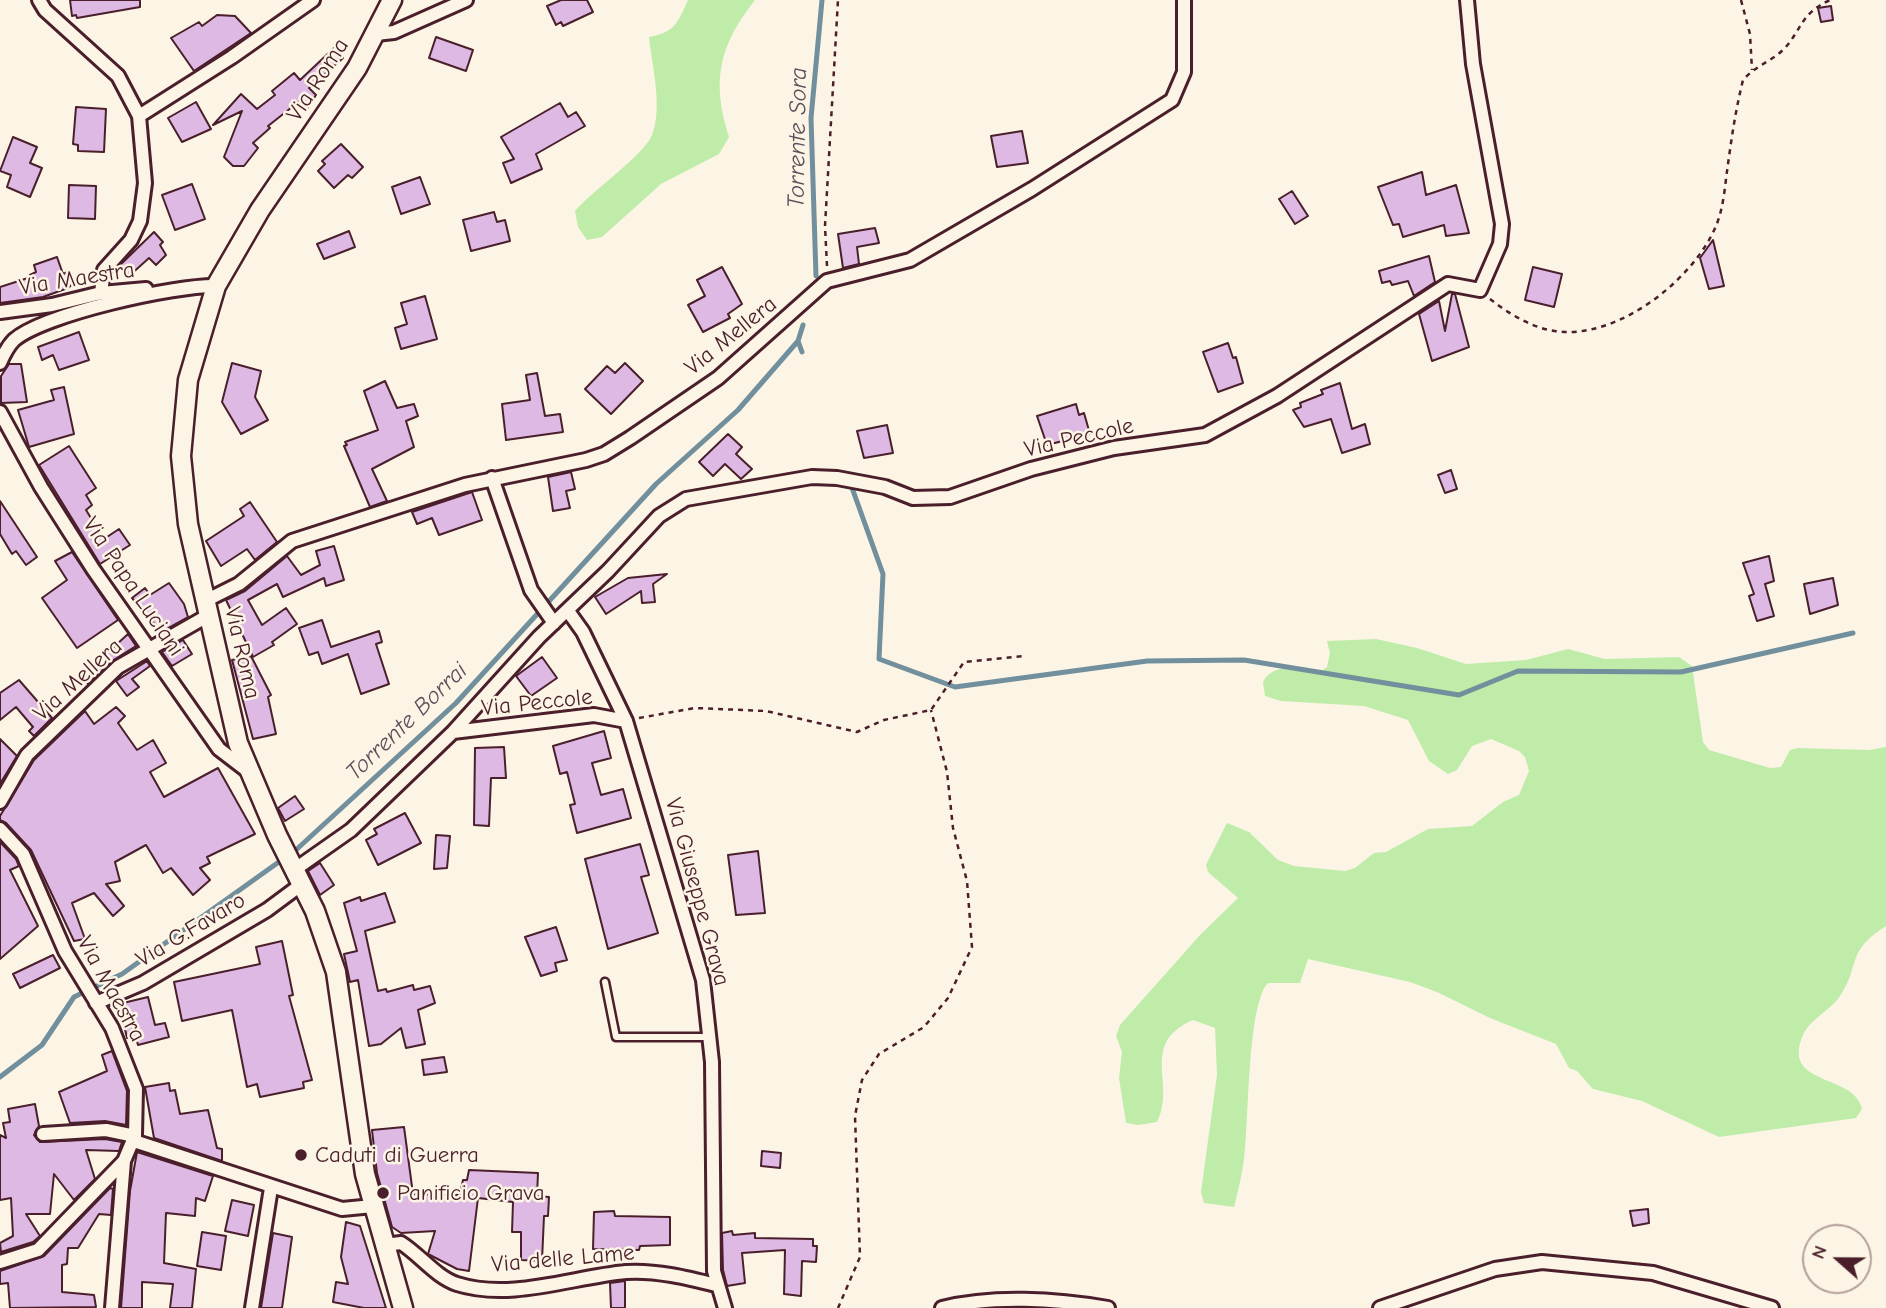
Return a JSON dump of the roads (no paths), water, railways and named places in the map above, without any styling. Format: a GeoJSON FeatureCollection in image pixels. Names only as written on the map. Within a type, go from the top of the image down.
{"type":"FeatureCollection","features":[{"type":"Feature","properties":{"kind":"main road","name":"Via Roma"},"geometry":{"type":"LineString","coordinates":[[392,0],[376,34],[260,210],[216,286],[188,380],[181,456],[188,524],[232,720],[249,772],[327,940],[336,972],[360,1144],[373,1206],[403,1308]]}},
{"type":"Feature","properties":{"kind":"street"},"geometry":{"type":"LineString","coordinates":[[39,0],[45,10],[118,76],[139,116],[145,183],[140,221],[131,240],[104,270],[101,293]]}},
{"type":"Feature","properties":{"kind":"street"},"geometry":{"type":"LineString","coordinates":[[139,116],[232,57],[313,0]]}},
{"type":"Feature","properties":{"kind":"street","name":"Via Roma"},"geometry":{"type":"LineString","coordinates":[[376,34],[394,32],[466,0]]}},
{"type":"Feature","properties":{"kind":"street","name":"Via Mellera"},"geometry":{"type":"LineString","coordinates":[[0,802],[27,755],[118,667],[207,608],[292,541],[492,478],[604,454],[718,377],[827,281],[910,260],[1032,189],[1172,100],[1184,72],[1184,0]]}},
{"type":"Feature","properties":{"kind":"street","name":"Via Peccole"},"geometry":{"type":"LineString","coordinates":[[296,873],[351,830],[453,732],[550,618],[568,611],[659,516],[685,499],[812,477],[837,478],[885,487],[913,498],[950,496],[1031,469],[1114,448],[1205,435],[1277,396],[1448,284],[1480,290],[1500,244],[1502,224],[1473,64],[1467,0]]}},
{"type":"Feature","properties":{"kind":"street"},"geometry":{"type":"LineString","coordinates":[[0,363],[14,340],[52,321],[192,285],[216,286]]}},
{"type":"Feature","properties":{"kind":"street","name":"Via Maestra"},"geometry":{"type":"LineString","coordinates":[[0,312],[52,305],[101,293],[150,289],[160,293]]}},
{"type":"Feature","properties":{"kind":"street","name":"Via Papa Luciani"},"geometry":{"type":"LineString","coordinates":[[0,412],[41,487],[93,569],[219,749],[249,772]]}},
{"type":"Feature","properties":{"kind":"street"},"geometry":{"type":"LineString","coordinates":[[492,478],[531,590],[550,618]]}},
{"type":"Feature","properties":{"kind":"street","name":"Via Giuseppe Grava"},"geometry":{"type":"LineString","coordinates":[[568,611],[583,632],[626,721],[703,980],[712,1062],[711,1228],[716,1285]]}},
{"type":"Feature","properties":{"kind":"street","name":"Via Peccole"},"geometry":{"type":"LineString","coordinates":[[453,732],[594,715],[626,721]]}},
{"type":"Feature","properties":{"kind":"street","name":"Via Maestra"},"geometry":{"type":"LineString","coordinates":[[0,829],[23,854],[65,951],[112,1028],[136,1089],[134,1139],[124,1161],[112,1308]]}},
{"type":"Feature","properties":{"kind":"street","name":"Via G.Favaro"},"geometry":{"type":"LineString","coordinates":[[94,999],[143,983],[267,910],[296,873]]}},
{"type":"Feature","properties":{"kind":"street"},"geometry":{"type":"LineString","coordinates":[[43,1134],[106,1130],[271,1188],[342,1209],[373,1206]]}},
{"type":"Feature","properties":{"kind":"street"},"geometry":{"type":"LineString","coordinates":[[0,1262],[38,1250],[124,1161]]}},
{"type":"Feature","properties":{"kind":"street"},"geometry":{"type":"LineString","coordinates":[[252,1308],[271,1188]]}},
{"type":"Feature","properties":{"kind":"street","name":"Via delle Lame"},"geometry":{"type":"LineString","coordinates":[[384,1245],[401,1243],[449,1280],[486,1288],[513,1289],[629,1272],[684,1277],[716,1285]]}},
{"type":"Feature","properties":{"kind":"street"},"geometry":{"type":"LineString","coordinates":[[1380,1308],[1495,1269],[1542,1262],[1653,1273],[1772,1308]]}},
{"type":"Feature","properties":{"kind":"street"},"geometry":{"type":"LineString","coordinates":[[716,1285],[728,1306]]}},
{"type":"Feature","properties":{"kind":"street"},"geometry":{"type":"LineString","coordinates":[[942,1308],[1037,1301],[1108,1308]]}},
{"type":"Feature","properties":{"kind":"lane"},"geometry":{"type":"LineString","coordinates":[[605,982],[616,1037],[709,1037]]}},
{"type":"Feature","properties":{"kind":"waterway","name":"Torrente Sora"},"geometry":{"type":"LineString","coordinates":[[816,276],[811,118],[822,0]]}},
{"type":"Feature","properties":{"kind":"waterway","name":"Torrente Borrai"},"geometry":{"type":"LineString","coordinates":[[802,352],[798,341],[803,325]]}},
{"type":"Feature","properties":{"kind":"waterway","name":"Torrente Borrai"},"geometry":{"type":"LineString","coordinates":[[0,1077],[42,1045],[74,997],[122,974],[297,849],[456,703],[656,484],[738,410],[798,341]]}},
{"type":"Feature","properties":{"kind":"waterway"},"geometry":{"type":"LineString","coordinates":[[851,485],[883,574],[879,659],[955,687],[1147,661],[1244,660],[1459,695],[1518,671],[1681,672],[1853,633]]}},
{"type":"Feature","properties":{"kind":"place","name":"Caduti di Guerra"},"geometry":{"type":"Point","coordinates":[301,1155]}},
{"type":"Feature","properties":{"kind":"place","name":"Panificio Grava"},"geometry":{"type":"Point","coordinates":[383,1193]}}]}
